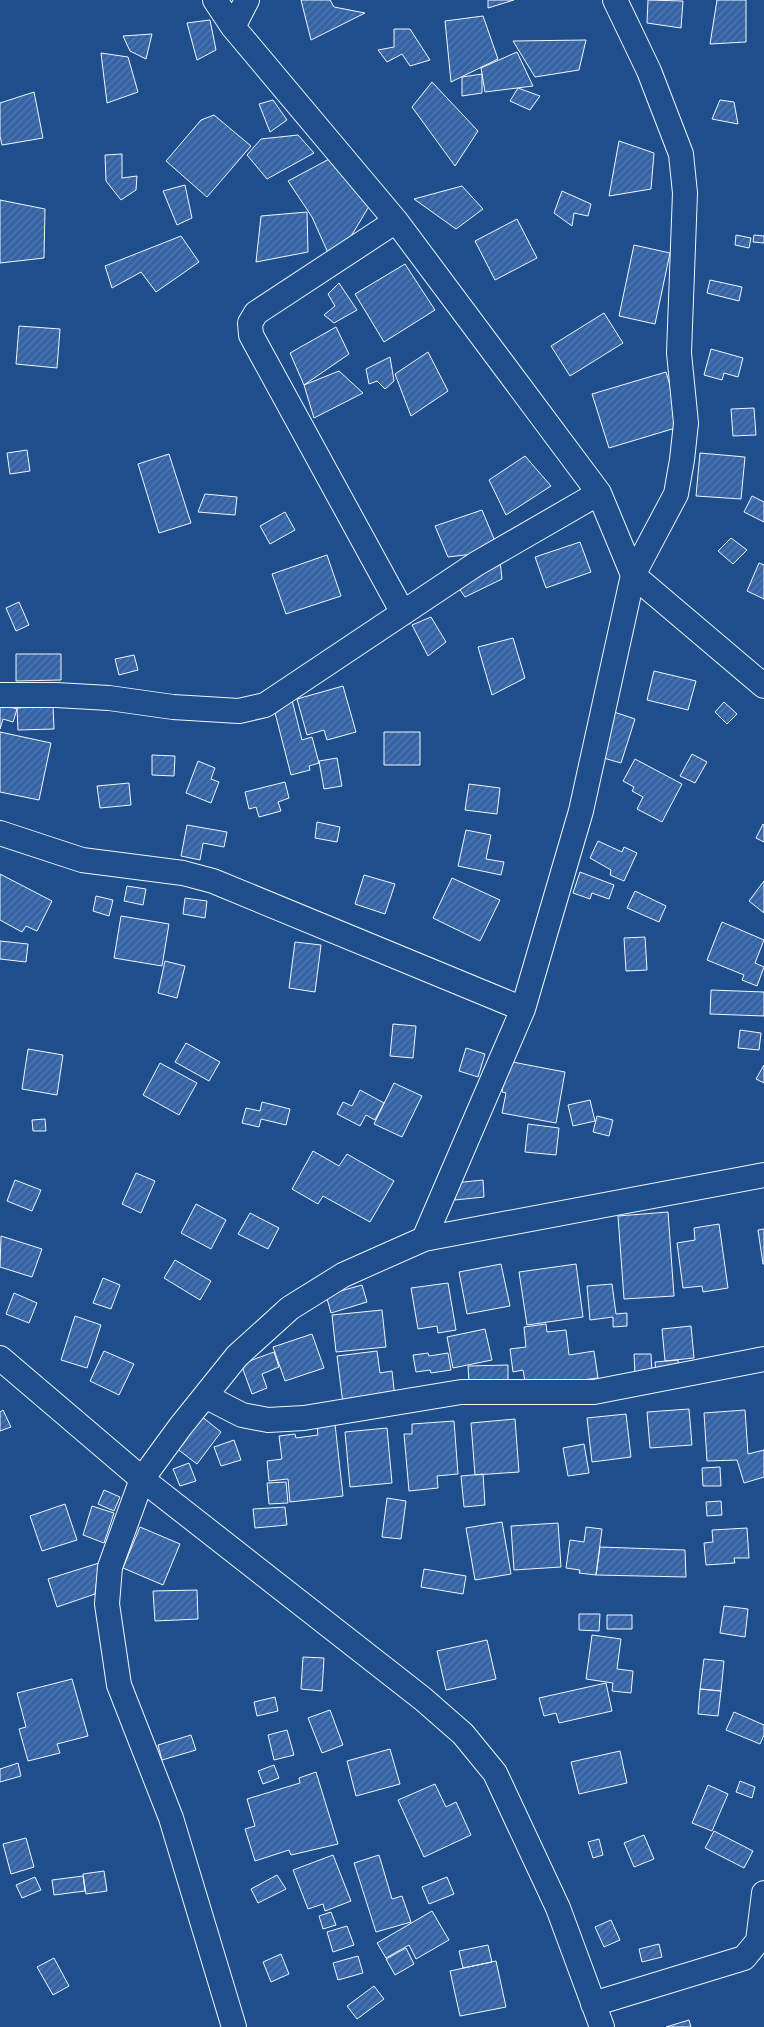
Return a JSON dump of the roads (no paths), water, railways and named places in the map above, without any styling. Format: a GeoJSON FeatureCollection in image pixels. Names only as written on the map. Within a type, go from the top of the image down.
{"type":"FeatureCollection","features":[{"type":"Feature","properties":{"kind":"street"},"geometry":{"type":"LineString","coordinates":[[215,0],[233,27],[396,221],[599,493],[633,575],[764,686]]}},
{"type":"Feature","properties":{"kind":"street"},"geometry":{"type":"LineString","coordinates":[[233,27],[247,0]]}},
{"type":"Feature","properties":{"kind":"street"},"geometry":{"type":"LineString","coordinates":[[424,1239],[523,1009],[580,811],[633,575],[676,494],[682,460],[686,423],[679,353],[685,193],[681,154],[649,71],[615,0]]}},
{"type":"Feature","properties":{"kind":"street"},"geometry":{"type":"LineString","coordinates":[[396,221],[256,313],[250,323],[251,335],[403,613]]}},
{"type":"Feature","properties":{"kind":"street"},"geometry":{"type":"LineString","coordinates":[[0,695],[56,695],[109,698],[173,707],[239,711],[265,705],[476,564],[599,493]]}},
{"type":"Feature","properties":{"kind":"street"},"geometry":{"type":"LineString","coordinates":[[0,833],[82,860],[183,873],[213,881],[523,1009]]}},
{"type":"Feature","properties":{"kind":"street"},"geometry":{"type":"LineString","coordinates":[[234,2027],[171,1818],[119,1686],[107,1604],[110,1567],[142,1479],[204,1396],[237,1356],[290,1308],[343,1275],[424,1239],[764,1175]]}},
{"type":"Feature","properties":{"kind":"street"},"geometry":{"type":"LineString","coordinates":[[0,1358],[142,1479],[423,1699],[463,1734],[495,1772],[558,1908],[602,2027]]}},
{"type":"Feature","properties":{"kind":"street"},"geometry":{"type":"LineString","coordinates":[[204,1396],[242,1415],[268,1420],[304,1418],[461,1392],[594,1392],[762,1365]]}},
{"type":"Feature","properties":{"kind":"street"},"geometry":{"type":"LineString","coordinates":[[594,2004],[744,1958],[758,1942],[764,1894]]}}]}
